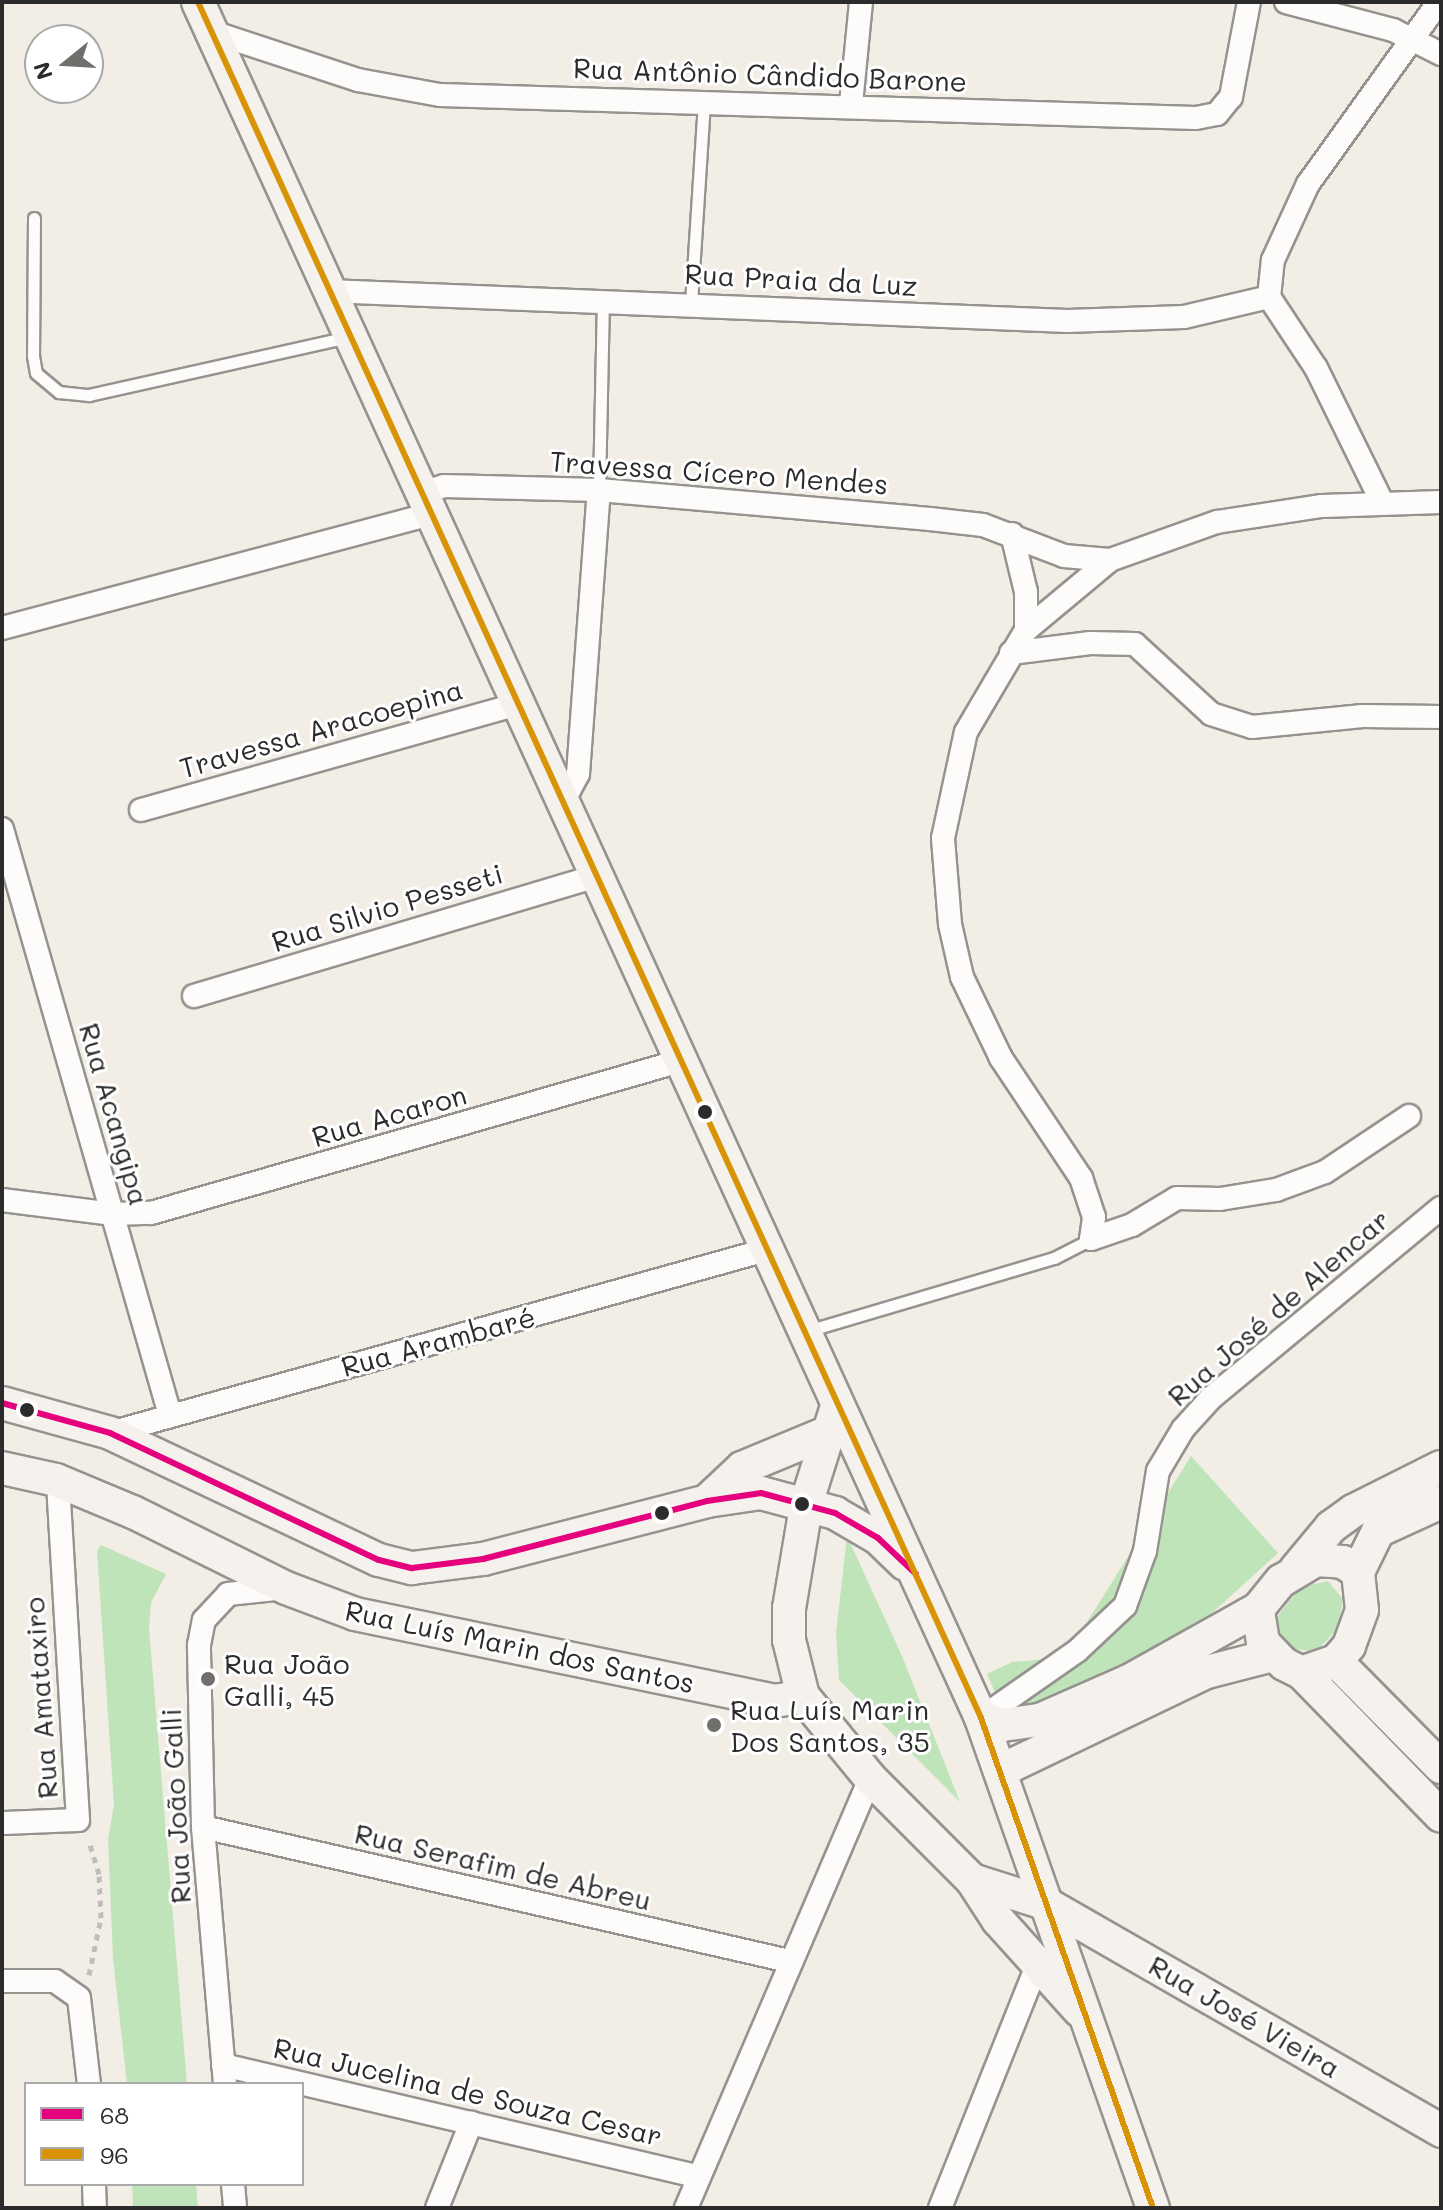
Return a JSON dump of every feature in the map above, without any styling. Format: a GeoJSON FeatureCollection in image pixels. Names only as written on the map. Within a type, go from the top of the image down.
{"type":"FeatureCollection","features":[{"type":"Feature","properties":{"kind":"main road"},"geometry":{"type":"LineString","coordinates":[[198,2],[424,503],[564,800],[803,1332],[833,1419],[916,1574],[981,1718],[1002,1770],[1153,2208]]}},
{"type":"Feature","properties":{"kind":"main road"},"geometry":{"type":"LineString","coordinates":[[2,1403],[110,1433],[379,1560],[441,1567],[707,1501],[761,1493],[807,1501],[878,1538],[916,1574]]}},
{"type":"Feature","properties":{"kind":"main road"},"geometry":{"type":"LineString","coordinates":[[707,1501],[742,1468],[833,1419]]}},
{"type":"Feature","properties":{"kind":"main road"},"geometry":{"type":"LineString","coordinates":[[833,1419],[807,1501],[789,1608],[789,1640],[803,1696],[870,1778],[972,1880],[1037,1965],[1087,2019]]}},
{"type":"Feature","properties":{"kind":"main road"},"geometry":{"type":"LineString","coordinates":[[981,1718],[1003,1725],[1040,1720],[1129,1681],[1258,1609],[1331,1527],[1353,1511],[1441,1467]]}},
{"type":"Feature","properties":{"kind":"main road"},"geometry":{"type":"LineString","coordinates":[[2,1468],[58,1482],[133,1512],[286,1588]]}},
{"type":"Feature","properties":{"kind":"main road"},"geometry":{"type":"LineString","coordinates":[[1302,1673],[1336,1661],[1359,1625],[1363,1590],[1358,1572],[1378,1531],[1441,1502]]}},
{"type":"Feature","properties":{"kind":"main road"},"geometry":{"type":"LineString","coordinates":[[1296,1569],[1331,1559],[1358,1572]]}},
{"type":"Feature","properties":{"kind":"main road","name":"Rua Luís Marin dos Santos"},"geometry":{"type":"LineString","coordinates":[[286,1588],[355,1614],[467,1638],[775,1701],[803,1696]]}},
{"type":"Feature","properties":{"kind":"main road"},"geometry":{"type":"LineString","coordinates":[[1258,1609],[1263,1642],[1273,1655],[1302,1673],[1440,1813]]}},
{"type":"Feature","properties":{"kind":"main road"},"geometry":{"type":"LineString","coordinates":[[1002,1770],[1207,1672],[1273,1655]]}},
{"type":"Feature","properties":{"kind":"main road"},"geometry":{"type":"LineString","coordinates":[[1336,1661],[1441,1767]]}},
{"type":"Feature","properties":{"kind":"main road","name":"Rua José Vieira"},"geometry":{"type":"LineString","coordinates":[[972,1880],[1047,1904],[1441,2131]]}},
{"type":"Feature","properties":{"kind":"street"},"geometry":{"type":"LineString","coordinates":[[851,104],[861,2]]}},
{"type":"Feature","properties":{"kind":"street","name":"Rua Antônio Cândido Barone"},"geometry":{"type":"LineString","coordinates":[[212,32],[401,91],[851,104],[1085,115],[1217,114],[1231,97],[1249,2]]}},
{"type":"Feature","properties":{"kind":"street"},"geometry":{"type":"LineString","coordinates":[[1286,2],[1313,5],[1412,39],[1441,54]]}},
{"type":"Feature","properties":{"kind":"street"},"geometry":{"type":"LineString","coordinates":[[1382,502],[1316,368],[1269,297],[1277,247],[1308,184],[1439,2]]}},
{"type":"Feature","properties":{"kind":"street","name":"Rua Praia da Luz"},"geometry":{"type":"LineString","coordinates":[[328,291],[691,303],[1067,321],[1184,317],[1269,297]]}},
{"type":"Feature","properties":{"kind":"street","name":"Travessa Cícero Mendes"},"geometry":{"type":"LineString","coordinates":[[2,628],[424,503],[444,486],[599,490],[930,519],[1012,534],[1056,554],[1110,560]]}},
{"type":"Feature","properties":{"kind":"street"},"geometry":{"type":"LineString","coordinates":[[564,800],[578,774],[599,490]]}},
{"type":"Feature","properties":{"kind":"street"},"geometry":{"type":"LineString","coordinates":[[1409,1116],[1325,1172],[1276,1190],[1220,1199],[1177,1198],[1132,1225],[1091,1239],[1094,1217],[1081,1178],[979,1017],[962,977],[950,924],[943,838],[966,732],[1011,653],[1026,630],[1110,560],[1217,522],[1382,502],[1441,502]]}},
{"type":"Feature","properties":{"kind":"street"},"geometry":{"type":"LineString","coordinates":[[1012,534],[1026,592],[1026,630]]}},
{"type":"Feature","properties":{"kind":"street"},"geometry":{"type":"LineString","coordinates":[[1011,653],[1090,643],[1135,644],[1211,714],[1252,727],[1362,716],[1441,717]]}},
{"type":"Feature","properties":{"kind":"street","name":"Travessa Aracoepina"},"geometry":{"type":"LineString","coordinates":[[141,810],[517,704]]}},
{"type":"Feature","properties":{"kind":"street","name":"Rua Acangipa"},"geometry":{"type":"LineString","coordinates":[[2,829],[11,897],[113,1214],[170,1415]]}},
{"type":"Feature","properties":{"kind":"street","name":"Rua Silvio Pesseti"},"geometry":{"type":"LineString","coordinates":[[194,996],[597,876]]}},
{"type":"Feature","properties":{"kind":"street","name":"Rua Acaron"},"geometry":{"type":"LineString","coordinates":[[2,1200],[113,1214],[151,1213],[680,1061]]}},
{"type":"Feature","properties":{"kind":"street","name":"Rua José de Alencar"},"geometry":{"type":"LineString","coordinates":[[981,1718],[1077,1651],[1125,1606],[1145,1551],[1158,1471],[1183,1429],[1211,1398],[1441,1208]]}},
{"type":"Feature","properties":{"kind":"street","name":"Rua Arambaré"},"geometry":{"type":"LineString","coordinates":[[110,1433],[766,1250]]}},
{"type":"Feature","properties":{"kind":"street","name":"Rua Amataxiro"},"geometry":{"type":"LineString","coordinates":[[58,1482],[78,1820]]}},
{"type":"Feature","properties":{"kind":"street","name":"Rua João Galli"},"geometry":{"type":"LineString","coordinates":[[224,2074],[203,1827],[199,1645],[204,1620],[228,1594],[286,1588]]}},
{"type":"Feature","properties":{"kind":"street"},"geometry":{"type":"LineString","coordinates":[[686,2208],[789,1961],[870,1778]]}},
{"type":"Feature","properties":{"kind":"street"},"geometry":{"type":"LineString","coordinates":[[2,1823],[78,1820]]}},
{"type":"Feature","properties":{"kind":"street","name":"Rua Serafim de Abreu"},"geometry":{"type":"LineString","coordinates":[[203,1827],[789,1961]]}},
{"type":"Feature","properties":{"kind":"street"},"geometry":{"type":"LineString","coordinates":[[940,2208],[1037,1965]]}},
{"type":"Feature","properties":{"kind":"street"},"geometry":{"type":"LineString","coordinates":[[2,1981],[55,1981],[79,1998],[89,2082]]}},
{"type":"Feature","properties":{"kind":"street","name":"Rua Jucelina de Souza Cesar"},"geometry":{"type":"LineString","coordinates":[[224,2074],[264,2082]]}},
{"type":"Feature","properties":{"kind":"street","name":"Rua Jucelina de Souza Cesar"},"geometry":{"type":"LineString","coordinates":[[304,2090],[471,2123],[698,2176]]}},
{"type":"Feature","properties":{"kind":"street"},"geometry":{"type":"LineString","coordinates":[[437,2208],[471,2123]]}},
{"type":"Feature","properties":{"kind":"street"},"geometry":{"type":"LineString","coordinates":[[94,2186],[95,2208]]}},
{"type":"Feature","properties":{"kind":"street"},"geometry":{"type":"LineString","coordinates":[[233,2186],[235,2208]]}},
{"type":"Feature","properties":{"kind":"lane"},"geometry":{"type":"LineString","coordinates":[[691,303],[704,101]]}},
{"type":"Feature","properties":{"kind":"lane"},"geometry":{"type":"LineString","coordinates":[[34,218],[33,356],[36,373],[59,392],[74,396],[127,388],[349,337]]}},
{"type":"Feature","properties":{"kind":"lane"},"geometry":{"type":"LineString","coordinates":[[599,490],[603,300]]}},
{"type":"Feature","properties":{"kind":"lane"},"geometry":{"type":"LineString","coordinates":[[803,1332],[1054,1258],[1091,1239]]}},
{"type":"Feature","properties":{"kind":"path","name":"Rua Amataxiro"},"geometry":{"type":"LineString","coordinates":[[78,1820],[99,1874],[101,1918],[99,1948],[79,1998]]}},
{"type":"Feature","properties":{"kind":"green space"},"geometry":{"type":"Polygon","coordinates":[[[1191,1456],[1278,1553],[1201,1623],[1115,1669],[1012,1714],[1000,1704],[987,1674],[1012,1662],[1047,1659],[1077,1638],[1191,1456]]]}},
{"type":"Feature","properties":{"kind":"green space"},"geometry":{"type":"Polygon","coordinates":[[[847,1536],[902,1656],[960,1802],[839,1680],[836,1633],[847,1536]]]}},
{"type":"Feature","properties":{"kind":"green space"},"geometry":{"type":"Polygon","coordinates":[[[101,1545],[166,1574],[151,1603],[149,1628],[187,2082],[127,2082],[113,1959],[108,1839],[114,1805],[97,1551],[101,1545]]]}},
{"type":"Feature","properties":{"kind":"green space"},"geometry":{"type":"Polygon","coordinates":[[[1328,1581],[1343,1599],[1338,1629],[1315,1652],[1291,1648],[1279,1637],[1275,1620],[1300,1587],[1328,1581]]]}},
{"type":"Feature","properties":{"kind":"green space"},"geometry":{"type":"Polygon","coordinates":[[[132,2186],[196,2186],[198,2208],[133,2208],[132,2186]]]}},
{"type":"Feature","properties":{"kind":"transit line","name":"96"},"geometry":{"type":"LineString","coordinates":[[198,2],[981,1718],[1153,2208]]}},
{"type":"Feature","properties":{"kind":"transit line","name":"68"},"geometry":{"type":"LineString","coordinates":[[2,1403],[110,1433],[379,1560],[412,1568],[483,1559],[707,1501],[761,1493],[835,1513],[878,1538],[916,1574]]}},
{"type":"Feature","properties":{"kind":"place","name":"Rua João Galli, 45"},"geometry":{"type":"Point","coordinates":[208,1679]}},
{"type":"Feature","properties":{"kind":"place","name":"Rua Luís Marin Dos Santos, 35"},"geometry":{"type":"Point","coordinates":[714,1725]}}]}
